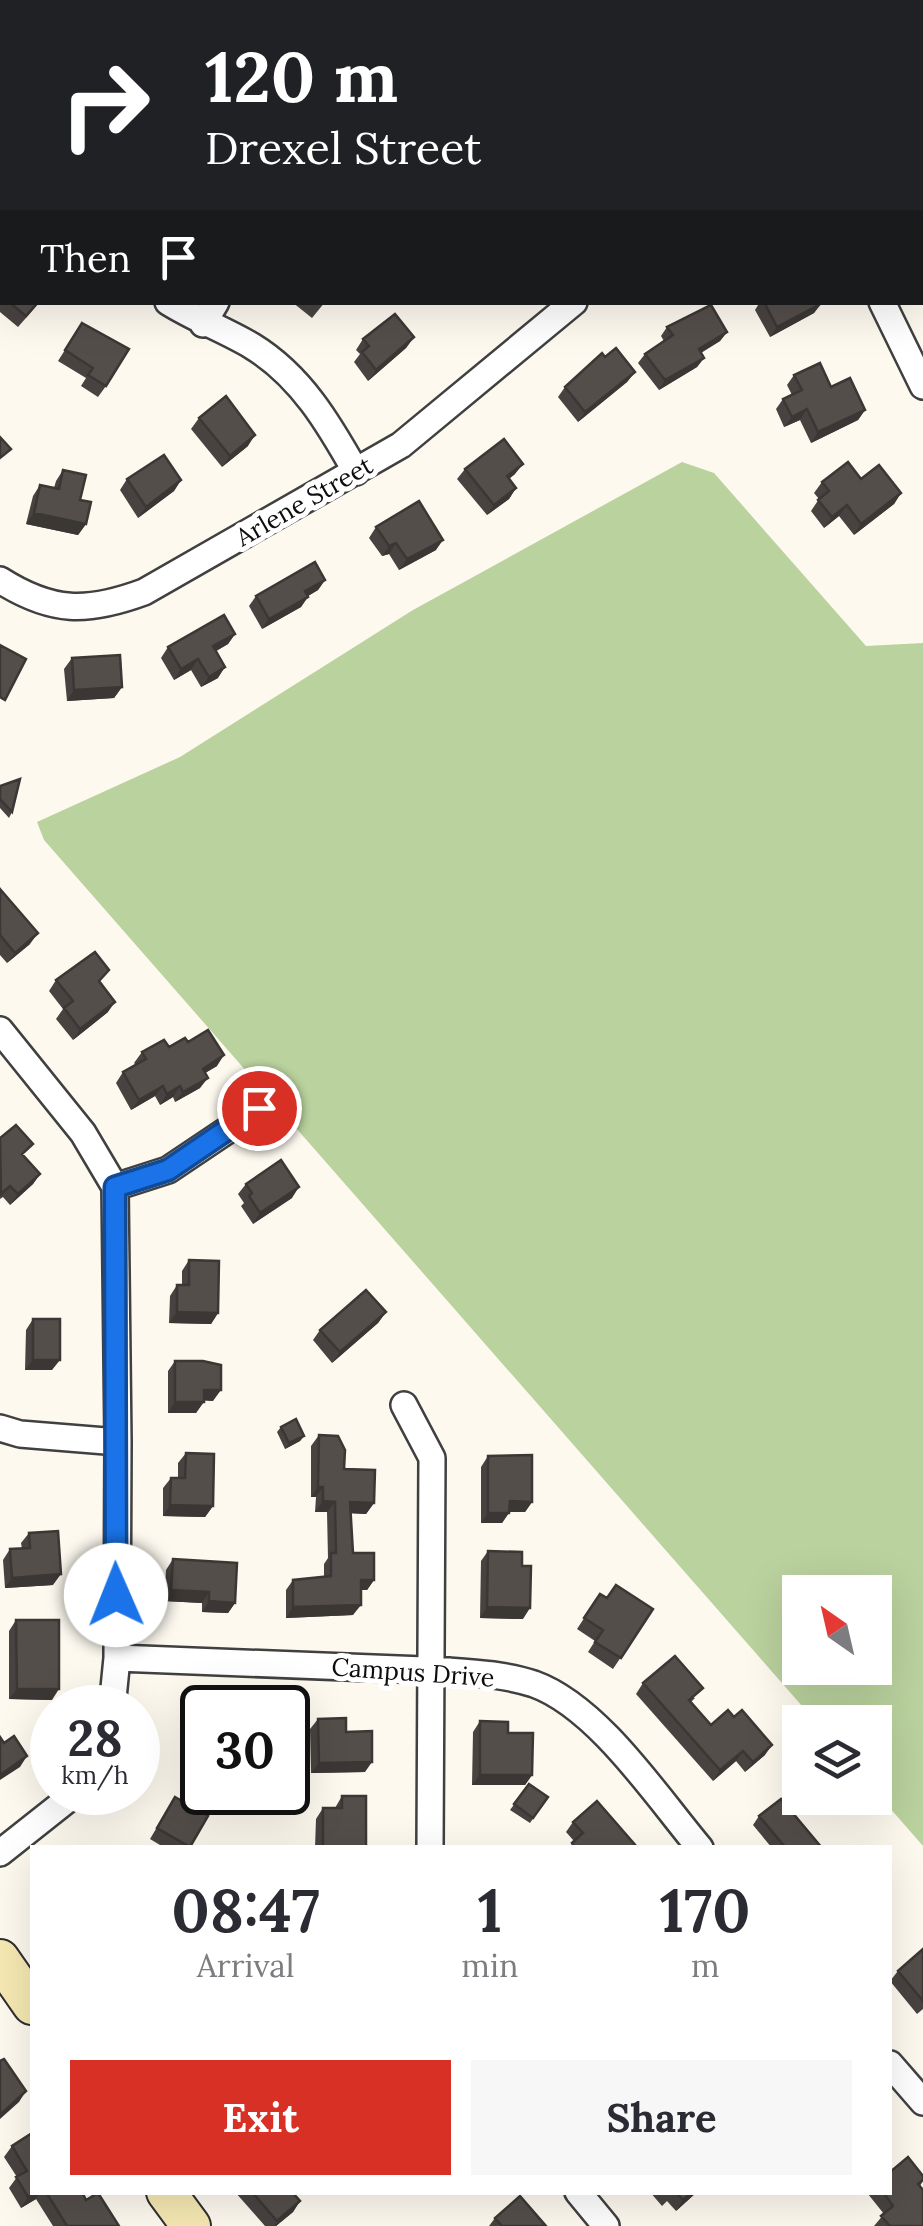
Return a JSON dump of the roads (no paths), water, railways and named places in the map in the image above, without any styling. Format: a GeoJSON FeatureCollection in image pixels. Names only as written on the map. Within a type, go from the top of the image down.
{"type":"FeatureCollection","features":[{"type":"Feature","properties":{"kind":"street"},"geometry":{"type":"LineString","coordinates":[[179,305],[210,313],[288,376],[322,410],[356,472]]}},
{"type":"Feature","properties":{"kind":"street","name":"Arlene Street"},"geometry":{"type":"LineString","coordinates":[[0,580],[28,598],[71,608],[104,607],[144,592],[402,444],[570,305]]}},
{"type":"Feature","properties":{"kind":"street"},"geometry":{"type":"LineString","coordinates":[[883,305],[923,386]]}},
{"type":"Feature","properties":{"kind":"street"},"geometry":{"type":"LineString","coordinates":[[0,1030],[84,1133],[115,1187],[118,1442],[114,1685]]}},
{"type":"Feature","properties":{"kind":"street"},"geometry":{"type":"LineString","coordinates":[[115,1187],[168,1170],[259,1108]]}},
{"type":"Feature","properties":{"kind":"street"},"geometry":{"type":"LineString","coordinates":[[404,1405],[432,1458],[430,1845]]}},
{"type":"Feature","properties":{"kind":"street"},"geometry":{"type":"LineString","coordinates":[[0,1428],[20,1434],[118,1442]]}},
{"type":"Feature","properties":{"kind":"street","name":"Campus Drive"},"geometry":{"type":"LineString","coordinates":[[116,1658],[430,1670],[536,1685],[566,1702],[603,1734],[697,1845]]}},
{"type":"Feature","properties":{"kind":"street"},"geometry":{"type":"LineString","coordinates":[[0,1852],[47,1815]]}},
{"type":"Feature","properties":{"kind":"street"},"geometry":{"type":"LineString","coordinates":[[0,1959],[30,2002]]}},
{"type":"Feature","properties":{"kind":"street"},"geometry":{"type":"LineString","coordinates":[[892,2066],[920,2093]]}},
{"type":"Feature","properties":{"kind":"street"},"geometry":{"type":"LineString","coordinates":[[168,2195],[192,2226]]}},
{"type":"Feature","properties":{"kind":"street"},"geometry":{"type":"LineString","coordinates":[[580,2195],[606,2226]]}}]}
